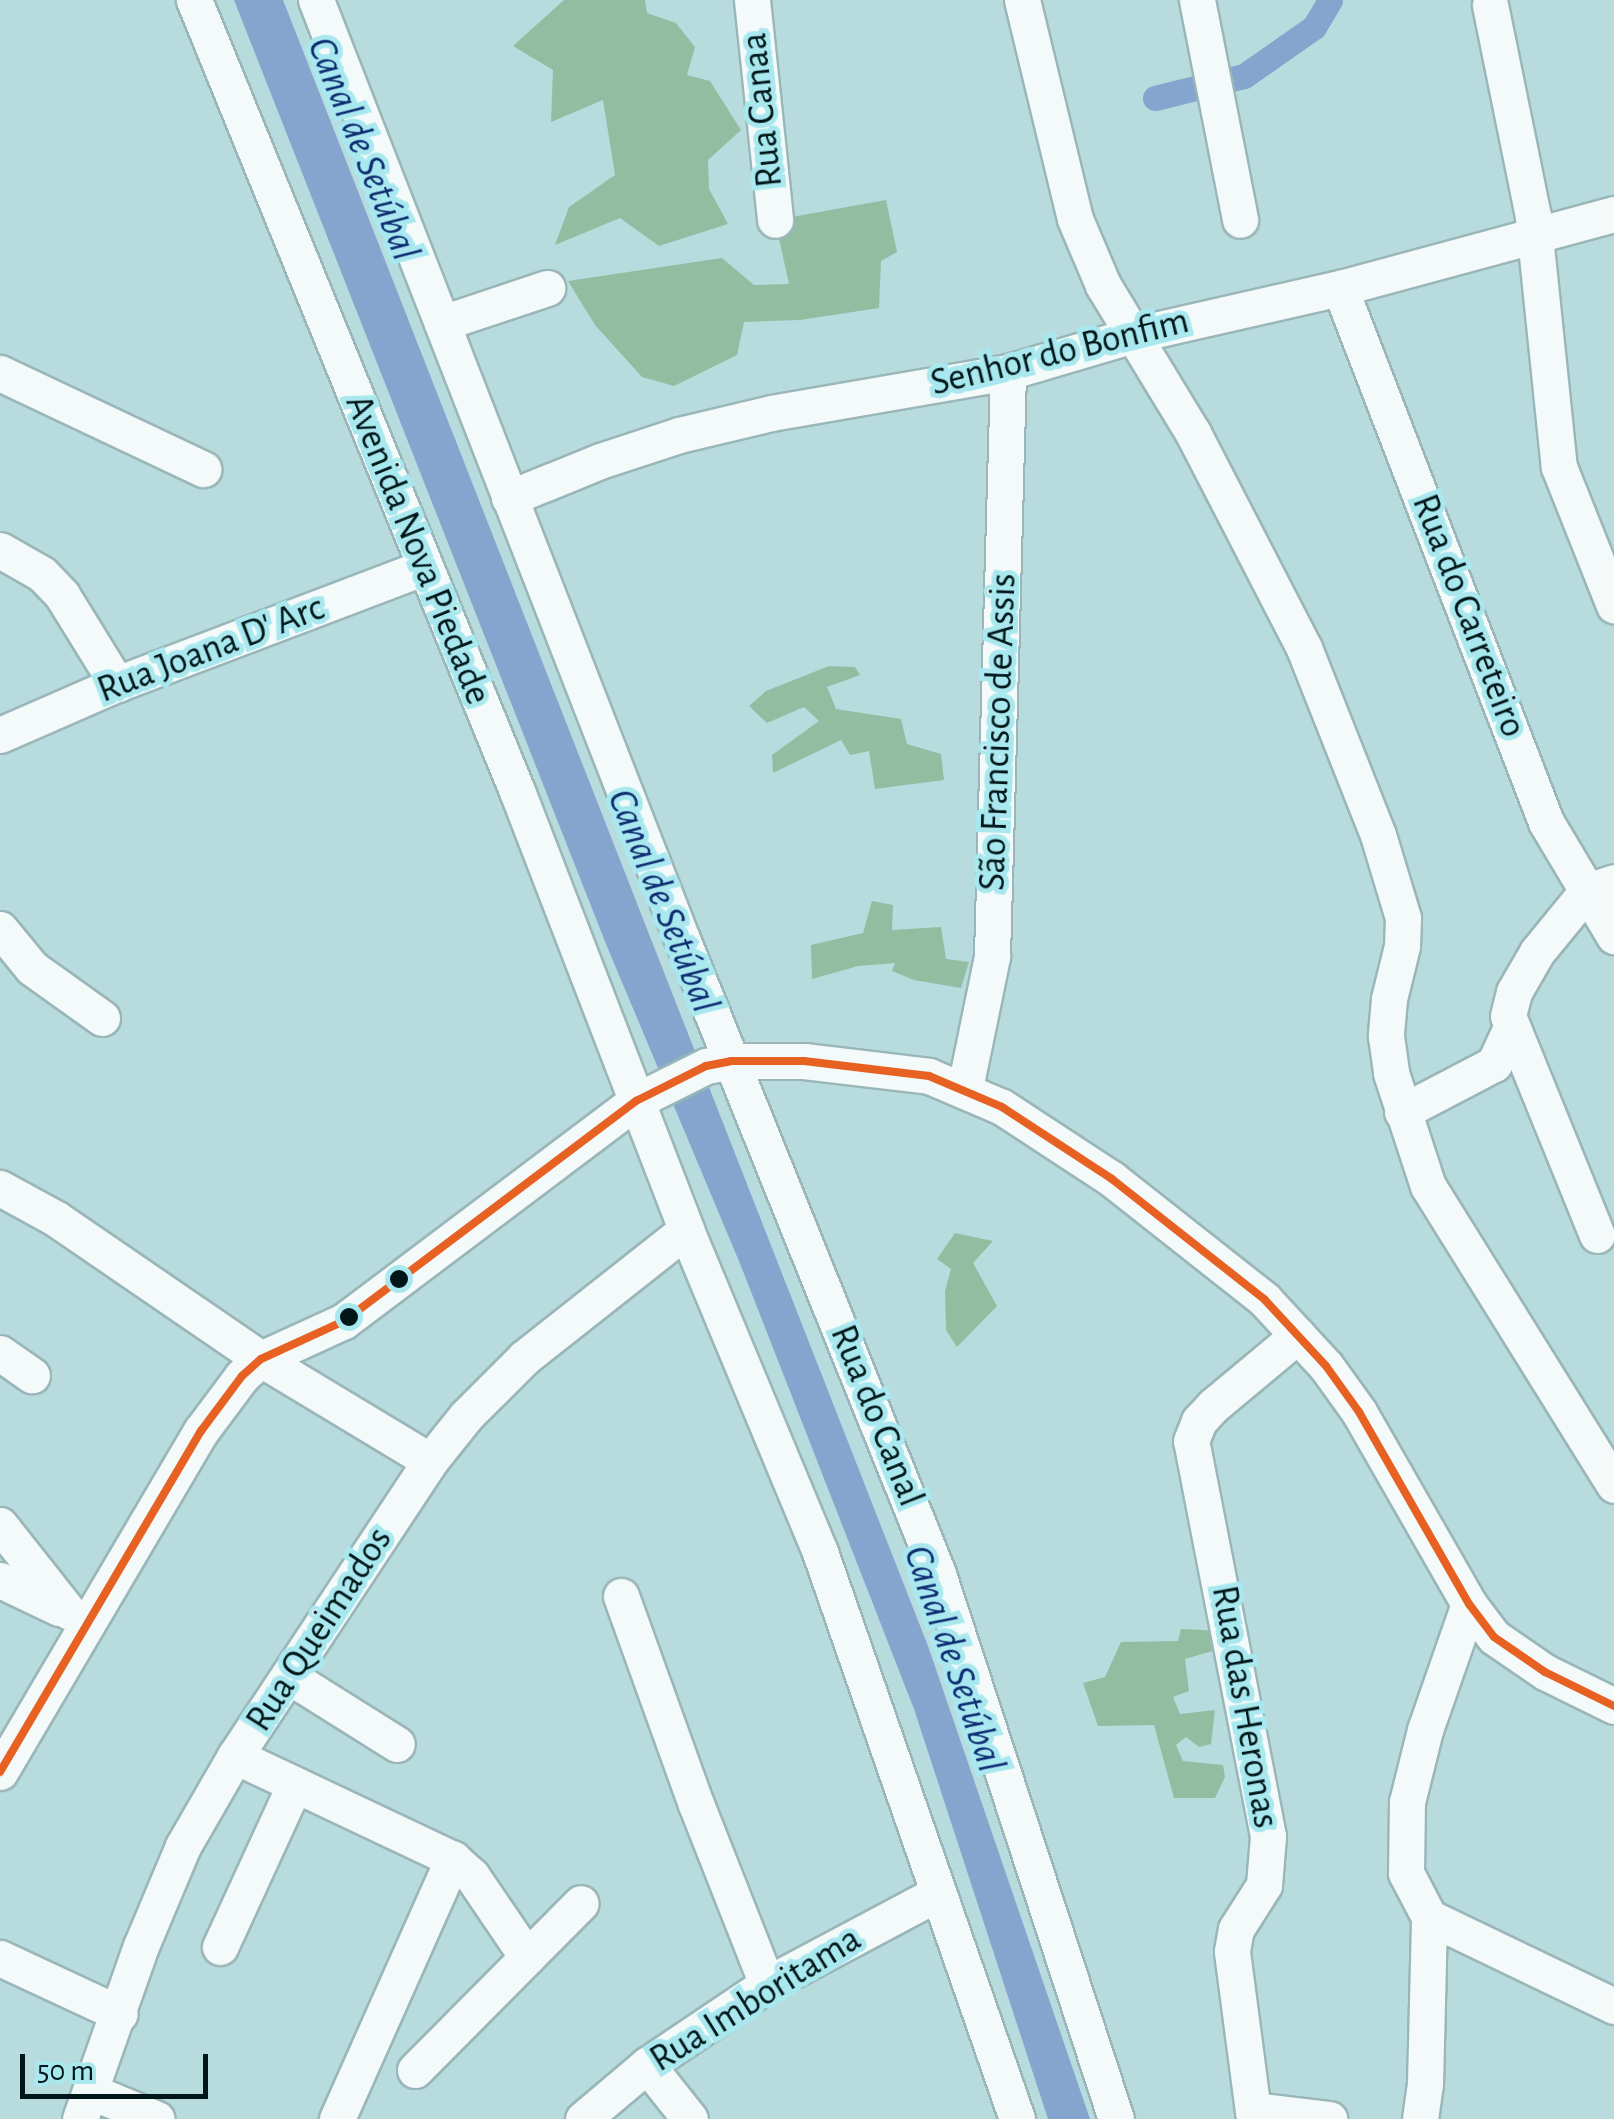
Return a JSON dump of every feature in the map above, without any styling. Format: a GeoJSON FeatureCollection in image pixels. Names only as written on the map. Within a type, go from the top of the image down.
{"type":"FeatureCollection","features":[{"type":"Feature","properties":{"kind":"street","name":"Avenida Nova Piedade"},"geometry":{"type":"LineString","coordinates":[[194,0],[423,568],[648,1094]]}},
{"type":"Feature","properties":{"kind":"street"},"geometry":{"type":"LineString","coordinates":[[316,0],[509,498],[719,1063]]}},
{"type":"Feature","properties":{"kind":"street","name":"Rua Canaa"},"geometry":{"type":"LineString","coordinates":[[752,0],[775,220]]}},
{"type":"Feature","properties":{"kind":"street"},"geometry":{"type":"LineString","coordinates":[[1022,0],[1075,219],[1103,286],[1193,433],[1304,648],[1378,835],[1404,918],[1386,1036],[1402,1112],[1428,1186],[1607,1461]]}},
{"type":"Feature","properties":{"kind":"street"},"geometry":{"type":"LineString","coordinates":[[1197,0],[1240,220]]}},
{"type":"Feature","properties":{"kind":"street"},"geometry":{"type":"LineString","coordinates":[[1490,5],[1534,227],[1559,466],[1614,605]]}},
{"type":"Feature","properties":{"kind":"street","name":"Senhor do Bonfim"},"geometry":{"type":"LineString","coordinates":[[509,498],[679,435],[770,413],[1008,372],[1133,335],[1340,288],[1534,227],[1614,214]]}},
{"type":"Feature","properties":{"kind":"street"},"geometry":{"type":"LineString","coordinates":[[442,322],[548,288]]}},
{"type":"Feature","properties":{"kind":"street","name":"Rua do Carreteiro"},"geometry":{"type":"LineString","coordinates":[[1340,288],[1546,822],[1600,887],[1614,936]]}},
{"type":"Feature","properties":{"kind":"street","name":"São Francisco de Assis"},"geometry":{"type":"LineString","coordinates":[[965,1088],[992,956],[1008,372]]}},
{"type":"Feature","properties":{"kind":"street"},"geometry":{"type":"LineString","coordinates":[[0,373],[202,469]]}},
{"type":"Feature","properties":{"kind":"street"},"geometry":{"type":"LineString","coordinates":[[0,550],[42,574],[62,595],[117,684]]}},
{"type":"Feature","properties":{"kind":"street","name":"Rua Joana D' Arc"},"geometry":{"type":"LineString","coordinates":[[0,735],[117,684],[423,568]]}},
{"type":"Feature","properties":{"kind":"street"},"geometry":{"type":"LineString","coordinates":[[1597,1234],[1508,1016],[1514,992],[1537,952],[1600,887]]}},
{"type":"Feature","properties":{"kind":"street"},"geometry":{"type":"LineString","coordinates":[[0,929],[32,968],[102,1018]]}},
{"type":"Feature","properties":{"kind":"street"},"geometry":{"type":"LineString","coordinates":[[1402,1112],[1494,1064],[1511,1028]]}},
{"type":"Feature","properties":{"kind":"street"},"geometry":{"type":"LineString","coordinates":[[0,1772],[77,1617],[201,1432],[261,1358],[344,1320],[648,1094],[719,1063],[867,1067],[930,1076],[1002,1107],[1127,1190],[1202,1246],[1264,1299],[1298,1335],[1359,1412],[1469,1604],[1506,1648],[1614,1706]]}},
{"type":"Feature","properties":{"kind":"street","name":"Rua do Canal"},"geometry":{"type":"LineString","coordinates":[[719,1063],[937,1571],[1116,2119]]}},
{"type":"Feature","properties":{"kind":"street"},"geometry":{"type":"LineString","coordinates":[[648,1094],[686,1230],[820,1552],[1017,2119]]}},
{"type":"Feature","properties":{"kind":"street"},"geometry":{"type":"LineString","coordinates":[[0,1188],[70,1228],[261,1358],[430,1461]]}},
{"type":"Feature","properties":{"kind":"street","name":"Rua Queimados"},"geometry":{"type":"LineString","coordinates":[[86,2105],[141,1946],[184,1846],[235,1756],[430,1461],[466,1416],[524,1358],[686,1230]]}},
{"type":"Feature","properties":{"kind":"street","name":"Rua das Heronas"},"geometry":{"type":"LineString","coordinates":[[1254,2115],[1232,1943],[1236,1929],[1264,1885],[1268,1836],[1191,1441],[1198,1421],[1214,1405],[1298,1335]]}},
{"type":"Feature","properties":{"kind":"street"},"geometry":{"type":"LineString","coordinates":[[0,1353],[32,1375]]}},
{"type":"Feature","properties":{"kind":"street"},"geometry":{"type":"LineString","coordinates":[[0,1524],[77,1617]]}},
{"type":"Feature","properties":{"kind":"street"},"geometry":{"type":"LineString","coordinates":[[0,1580],[77,1617]]}},
{"type":"Feature","properties":{"kind":"street"},"geometry":{"type":"LineString","coordinates":[[621,1596],[696,1804],[768,1984]]}},
{"type":"Feature","properties":{"kind":"street"},"geometry":{"type":"LineString","coordinates":[[1420,2119],[1426,2084],[1430,1917],[1406,1873],[1406,1802],[1424,1730],[1469,1604]]}},
{"type":"Feature","properties":{"kind":"street"},"geometry":{"type":"LineString","coordinates":[[290,1678],[396,1744]]}},
{"type":"Feature","properties":{"kind":"street"},"geometry":{"type":"LineString","coordinates":[[235,1756],[453,1859],[472,1876],[528,1957]]}},
{"type":"Feature","properties":{"kind":"street"},"geometry":{"type":"LineString","coordinates":[[220,1947],[295,1784]]}},
{"type":"Feature","properties":{"kind":"street"},"geometry":{"type":"LineString","coordinates":[[337,2119],[453,1859]]}},
{"type":"Feature","properties":{"kind":"street","name":"Rua Imboritama"},"geometry":{"type":"LineString","coordinates":[[583,2119],[647,2066],[768,1984],[938,1893]]}},
{"type":"Feature","properties":{"kind":"street"},"geometry":{"type":"LineString","coordinates":[[415,2070],[581,1903]]}},
{"type":"Feature","properties":{"kind":"street"},"geometry":{"type":"LineString","coordinates":[[1430,1917],[1614,2006]]}},
{"type":"Feature","properties":{"kind":"street"},"geometry":{"type":"LineString","coordinates":[[0,1958],[120,2014]]}},
{"type":"Feature","properties":{"kind":"street"},"geometry":{"type":"LineString","coordinates":[[647,2066],[690,2119]]}},
{"type":"Feature","properties":{"kind":"street"},"geometry":{"type":"LineString","coordinates":[[86,2105],[157,2119]]}},
{"type":"Feature","properties":{"kind":"street"},"geometry":{"type":"LineString","coordinates":[[1254,2115],[1329,2119]]}},
{"type":"Feature","properties":{"kind":"green space"},"geometry":{"type":"Polygon","coordinates":[[[564,0],[645,0],[647,13],[676,23],[695,47],[687,75],[710,81],[741,130],[708,160],[709,189],[728,224],[659,246],[620,218],[555,245],[569,207],[615,175],[603,100],[551,122],[553,70],[513,46],[564,0]]]}},
{"type":"Feature","properties":{"kind":"green space"},"geometry":{"type":"Polygon","coordinates":[[[886,200],[897,252],[881,261],[879,308],[800,320],[744,322],[737,355],[674,386],[642,377],[595,325],[568,281],[722,258],[754,285],[789,284],[775,220],[886,200]]]}},
{"type":"Feature","properties":{"kind":"green space"},"geometry":{"type":"Polygon","coordinates":[[[829,666],[855,667],[860,675],[827,687],[836,709],[901,719],[907,744],[941,754],[944,780],[875,789],[869,751],[850,755],[841,740],[773,773],[772,755],[819,721],[804,707],[767,723],[749,706],[766,691],[829,666]]]}},
{"type":"Feature","properties":{"kind":"green space"},"geometry":{"type":"Polygon","coordinates":[[[872,901],[893,905],[892,930],[941,927],[946,959],[969,962],[961,988],[914,980],[892,971],[895,963],[858,966],[812,979],[811,945],[863,933],[872,901]]]}},
{"type":"Feature","properties":{"kind":"green space"},"geometry":{"type":"Polygon","coordinates":[[[955,1233],[993,1241],[973,1263],[997,1306],[957,1347],[946,1330],[945,1291],[951,1269],[937,1259],[955,1233]]]}},
{"type":"Feature","properties":{"kind":"green space"},"geometry":{"type":"Polygon","coordinates":[[[1181,1629],[1222,1631],[1226,1647],[1185,1659],[1189,1691],[1173,1697],[1180,1714],[1215,1710],[1211,1744],[1199,1747],[1186,1737],[1176,1745],[1183,1761],[1223,1765],[1225,1777],[1215,1798],[1174,1798],[1154,1725],[1098,1726],[1083,1683],[1105,1677],[1121,1642],[1178,1641],[1181,1629]]]}},
{"type":"Feature","properties":{"kind":"water"},"geometry":{"type":"Polygon","coordinates":[[[234,0],[283,0],[928,1646],[1090,2119],[1048,2119],[914,1709],[741,1266],[606,944],[234,0]]]}},
{"type":"Feature","properties":{"kind":"waterway"},"geometry":{"type":"LineString","coordinates":[[1155,98],[1244,76],[1314,27],[1330,0]]}},
{"type":"Feature","properties":{"kind":"transit line"},"geometry":{"type":"LineString","coordinates":[[0,1772],[201,1431],[242,1376],[261,1359],[344,1321],[636,1101],[706,1066],[731,1061],[804,1061],[929,1076],[1002,1107],[1112,1179],[1264,1299],[1326,1366],[1359,1412],[1469,1604],[1494,1637],[1545,1672],[1614,1706]]}},
{"type":"Feature","properties":{"kind":"water label","name":"Canal de Setúbal"},"geometry":{"type":"Point","coordinates":[363,149]}},
{"type":"Feature","properties":{"kind":"water label","name":"Canal de Setúbal"},"geometry":{"type":"Point","coordinates":[663,901]}},
{"type":"Feature","properties":{"kind":"water label","name":"Canal de Setúbal"},"geometry":{"type":"Point","coordinates":[954,1659]}}]}
